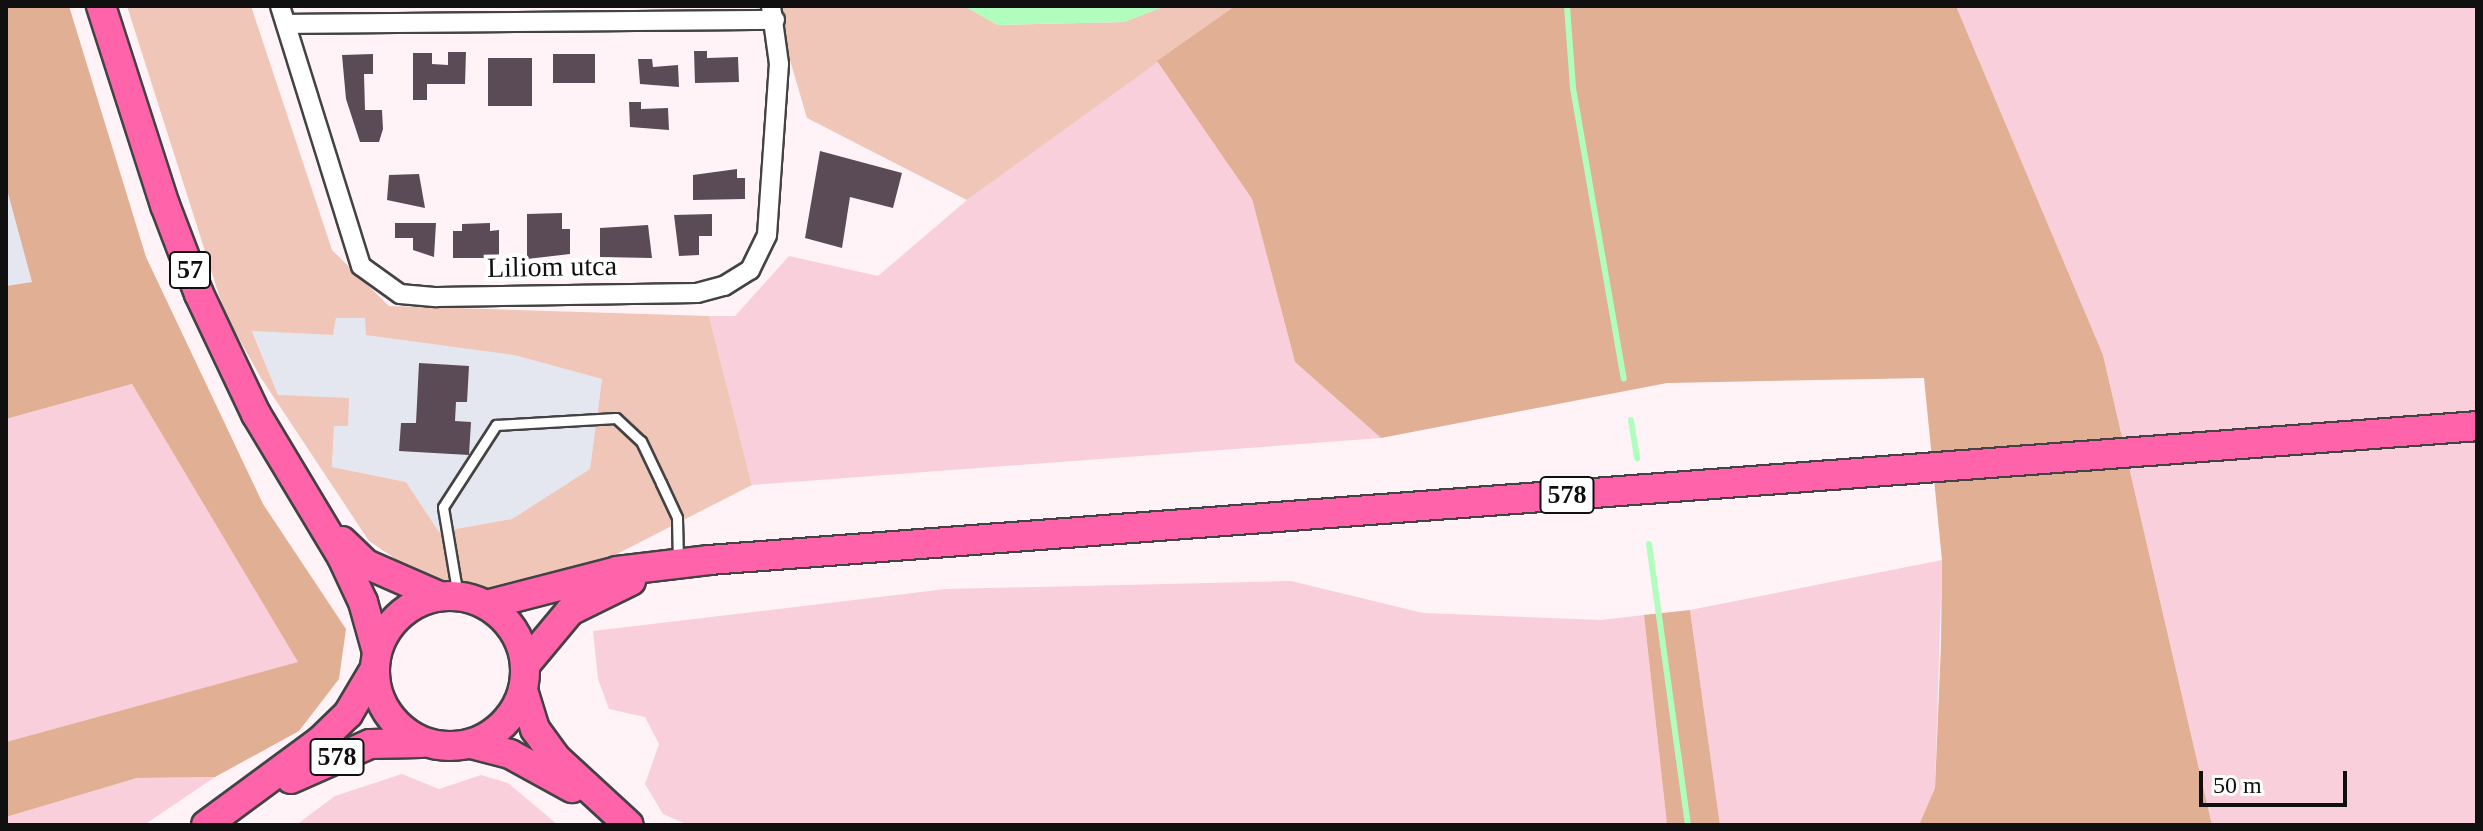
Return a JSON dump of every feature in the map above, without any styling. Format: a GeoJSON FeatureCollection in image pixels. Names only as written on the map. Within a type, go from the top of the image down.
{"type":"FeatureCollection","features":[{"type":"Feature","properties":{"kind":"main road","name":"57"},"geometry":{"type":"LineString","coordinates":[[101,6],[165,205],[205,308],[256,414],[321,516],[363,602],[385,710],[407,734],[426,743],[471,744],[510,754],[618,816]]}},
{"type":"Feature","properties":{"kind":"main road","name":"578"},"geometry":{"type":"LineString","coordinates":[[486,605],[617,571],[668,566],[2477,426]]}},
{"type":"Feature","properties":{"kind":"main road","name":"57"},"geometry":{"type":"LineString","coordinates":[[321,516],[366,564],[449,596],[486,605],[513,630],[542,740],[618,816]]}},
{"type":"Feature","properties":{"kind":"main road","name":"578"},"geometry":{"type":"LineString","coordinates":[[524,678],[570,611],[668,566]]}},
{"type":"Feature","properties":{"kind":"main road"},"geometry":{"type":"LineString","coordinates":[[376,661],[396,618],[449,596]]}},
{"type":"Feature","properties":{"kind":"main road","name":"578"},"geometry":{"type":"LineString","coordinates":[[206,825],[253,795],[348,714],[376,661]]}},
{"type":"Feature","properties":{"kind":"main road"},"geometry":{"type":"LineString","coordinates":[[471,744],[507,720],[524,678]]}},
{"type":"Feature","properties":{"kind":"main road","name":"578"},"geometry":{"type":"LineString","coordinates":[[253,795],[370,744],[426,743]]}},
{"type":"Feature","properties":{"kind":"street"},"geometry":{"type":"LineString","coordinates":[[283,15],[773,13]]}},
{"type":"Feature","properties":{"kind":"street","name":"Liliom utca"},"geometry":{"type":"LineString","coordinates":[[283,15],[361,266],[400,294],[437,297],[697,293],[724,286],[750,270],[767,235],[779,64],[773,13]]}},
{"type":"Feature","properties":{"kind":"lane"},"geometry":{"type":"LineString","coordinates":[[449,596],[443,507],[496,425],[616,418],[641,441],[677,518],[668,566]]}},
{"type":"Feature","properties":{"kind":"shaded area"},"geometry":{"type":"Polygon","coordinates":[[[6,6],[69,6],[146,257],[263,504],[346,629],[339,679],[299,731],[215,777],[137,778],[6,817],[6,742],[298,662],[132,384],[6,419],[6,286],[32,282],[6,186],[6,6]]]}},
{"type":"Feature","properties":{"kind":"shaded area"},"geometry":{"type":"Polygon","coordinates":[[[127,6],[251,6],[332,250],[389,306],[709,316],[752,485],[613,556],[487,590],[419,575],[369,541],[261,378],[225,314],[127,6]],[[336,318],[333,335],[252,331],[278,395],[349,398],[348,426],[334,426],[332,467],[406,482],[439,532],[512,519],[590,469],[602,379],[514,355],[366,335],[365,318],[336,318]]]}},
{"type":"Feature","properties":{"kind":"shaded area"},"geometry":{"type":"Polygon","coordinates":[[[774,6],[964,6],[998,25],[1124,22],[1165,6],[1235,6],[967,200],[807,118],[774,6]]]}},
{"type":"Feature","properties":{"kind":"shaded area"},"geometry":{"type":"Polygon","coordinates":[[[964,6],[1165,6],[1124,22],[998,25],[964,6]]]}},
{"type":"Feature","properties":{"kind":"shaded area"},"geometry":{"type":"Polygon","coordinates":[[[1235,6],[1956,6],[2103,355],[2212,825],[1919,825],[1935,788],[1942,560],[1924,378],[1667,383],[1381,438],[1295,362],[1252,199],[1157,61],[1235,6]]]}},
{"type":"Feature","properties":{"kind":"shaded area"},"geometry":{"type":"Polygon","coordinates":[[[1956,6],[2477,6],[2477,825],[2212,825],[2103,355],[1956,6]]]}},
{"type":"Feature","properties":{"kind":"shaded area"},"geometry":{"type":"Polygon","coordinates":[[[1157,61],[1252,199],[1295,362],[1381,438],[752,485],[709,316],[735,316],[789,256],[878,276],[967,200],[1157,61]]]}},
{"type":"Feature","properties":{"kind":"shaded area"},"geometry":{"type":"Polygon","coordinates":[[[6,186],[32,282],[6,286],[6,186]]]}},
{"type":"Feature","properties":{"kind":"shaded area"},"geometry":{"type":"Polygon","coordinates":[[[336,318],[366,318],[366,334],[514,355],[602,379],[590,469],[512,519],[439,532],[406,482],[332,467],[334,425],[278,395],[252,330],[333,335],[336,318]]]}},
{"type":"Feature","properties":{"kind":"shaded area"},"geometry":{"type":"Polygon","coordinates":[[[132,384],[299,662],[6,742],[6,419],[132,384]]]}},
{"type":"Feature","properties":{"kind":"shaded area"},"geometry":{"type":"Polygon","coordinates":[[[1942,560],[1935,788],[1919,825],[1720,825],[1690,610],[1942,560]]]}},
{"type":"Feature","properties":{"kind":"shaded area"},"geometry":{"type":"Polygon","coordinates":[[[1291,581],[1423,613],[1601,620],[1644,615],[1667,825],[688,825],[663,814],[645,784],[659,744],[645,717],[609,709],[598,679],[593,631],[946,589],[1291,581]]]}},
{"type":"Feature","properties":{"kind":"shaded area"},"geometry":{"type":"Polygon","coordinates":[[[1690,610],[1720,825],[1667,825],[1644,615],[1690,610]]]}},
{"type":"Feature","properties":{"kind":"shaded area"},"geometry":{"type":"Polygon","coordinates":[[[402,774],[439,789],[481,775],[508,783],[558,825],[296,825],[335,796],[402,774]]]}},
{"type":"Feature","properties":{"kind":"shaded area"},"geometry":{"type":"Polygon","coordinates":[[[215,777],[144,825],[6,825],[6,817],[137,778],[215,777]]]}},
{"type":"Feature","properties":{"kind":"building"},"geometry":{"type":"Polygon","coordinates":[[[694,51],[707,51],[707,58],[738,57],[739,82],[695,83],[694,51]]]}},
{"type":"Feature","properties":{"kind":"building"},"geometry":{"type":"Polygon","coordinates":[[[448,52],[466,52],[465,84],[427,84],[427,100],[413,100],[413,53],[432,53],[432,64],[448,65],[448,52]]]}},
{"type":"Feature","properties":{"kind":"building"},"geometry":{"type":"Polygon","coordinates":[[[373,54],[373,74],[364,74],[365,110],[382,110],[383,129],[379,142],[360,142],[346,99],[342,55],[373,54]]]}},
{"type":"Feature","properties":{"kind":"building"},"geometry":{"type":"Polygon","coordinates":[[[553,54],[595,54],[595,83],[553,83],[553,54]]]}},
{"type":"Feature","properties":{"kind":"building"},"geometry":{"type":"Polygon","coordinates":[[[488,58],[532,58],[532,106],[488,106],[488,58]]]}},
{"type":"Feature","properties":{"kind":"building"},"geometry":{"type":"Polygon","coordinates":[[[638,59],[652,59],[653,67],[678,65],[679,87],[640,84],[638,59]]]}},
{"type":"Feature","properties":{"kind":"building"},"geometry":{"type":"Polygon","coordinates":[[[629,102],[641,102],[641,109],[668,108],[669,130],[630,127],[629,102]]]}},
{"type":"Feature","properties":{"kind":"building"},"geometry":{"type":"Polygon","coordinates":[[[820,151],[902,173],[893,208],[850,197],[842,248],[805,238],[820,151]]]}},
{"type":"Feature","properties":{"kind":"building"},"geometry":{"type":"Polygon","coordinates":[[[737,169],[737,178],[745,178],[745,199],[693,200],[693,175],[737,169]]]}},
{"type":"Feature","properties":{"kind":"building"},"geometry":{"type":"Polygon","coordinates":[[[419,174],[425,208],[387,200],[389,175],[419,174]]]}},
{"type":"Feature","properties":{"kind":"building"},"geometry":{"type":"Polygon","coordinates":[[[562,213],[562,229],[570,229],[570,254],[527,259],[527,214],[562,213]]]}},
{"type":"Feature","properties":{"kind":"building"},"geometry":{"type":"Polygon","coordinates":[[[712,214],[712,236],[699,236],[699,255],[679,256],[674,215],[712,214]]]}},
{"type":"Feature","properties":{"kind":"building"},"geometry":{"type":"Polygon","coordinates":[[[395,223],[436,223],[434,257],[413,250],[413,238],[395,238],[395,223]]]}},
{"type":"Feature","properties":{"kind":"building"},"geometry":{"type":"Polygon","coordinates":[[[490,223],[490,231],[499,230],[499,258],[453,258],[453,231],[462,231],[462,224],[490,223]]]}},
{"type":"Feature","properties":{"kind":"building"},"geometry":{"type":"Polygon","coordinates":[[[648,225],[652,258],[600,257],[600,228],[648,225]]]}},
{"type":"Feature","properties":{"kind":"building"},"geometry":{"type":"Polygon","coordinates":[[[419,363],[469,366],[467,402],[456,402],[455,421],[471,422],[469,455],[399,451],[401,423],[416,423],[419,363]]]}},
{"type":"Feature","properties":{"kind":"waterway"},"geometry":{"type":"LineString","coordinates":[[1567,6],[1573,88],[1624,379]]}},
{"type":"Feature","properties":{"kind":"waterway"},"geometry":{"type":"LineString","coordinates":[[1631,420],[1637,459]]}},
{"type":"Feature","properties":{"kind":"waterway"},"geometry":{"type":"LineString","coordinates":[[1649,544],[1688,825]]}}]}
